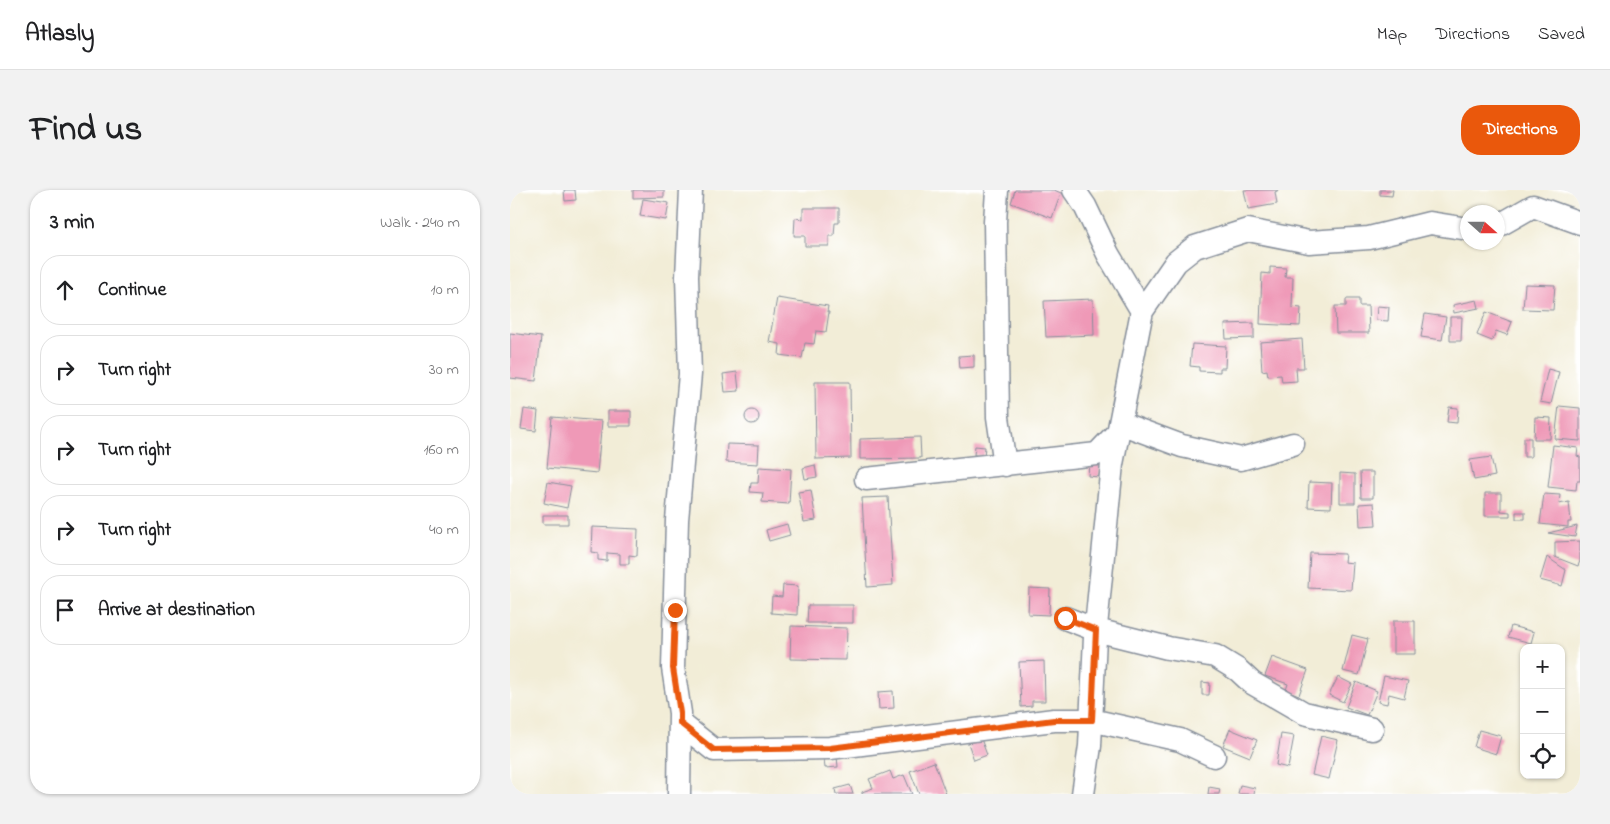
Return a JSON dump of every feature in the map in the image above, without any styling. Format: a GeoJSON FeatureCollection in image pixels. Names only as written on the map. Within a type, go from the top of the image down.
{"type":"FeatureCollection","features":[{"type":"Feature","properties":{"kind":"street"},"geometry":{"type":"LineString","coordinates":[[680,794],[680,713],[673,668],[677,520],[690,374],[687,277],[691,190]]}},
{"type":"Feature","properties":{"kind":"street"},"geometry":{"type":"LineString","coordinates":[[997,190],[995,222],[998,417],[1005,465]]}},
{"type":"Feature","properties":{"kind":"street"},"geometry":{"type":"LineString","coordinates":[[1074,190],[1086,206],[1108,254],[1142,311]]}},
{"type":"Feature","properties":{"kind":"street"},"geometry":{"type":"LineString","coordinates":[[1505,222],[1533,206],[1580,223]]}},
{"type":"Feature","properties":{"kind":"street"},"geometry":{"type":"LineString","coordinates":[[1083,794],[1090,746],[1096,630],[1112,464],[1142,311],[1176,262],[1195,247],[1248,230],[1309,242],[1368,238],[1430,223],[1460,228]]}},
{"type":"Feature","properties":{"kind":"street"},"geometry":{"type":"LineString","coordinates":[[866,479],[1097,454],[1119,428]]}},
{"type":"Feature","properties":{"kind":"street"},"geometry":{"type":"LineString","coordinates":[[1119,428],[1182,446],[1241,459],[1293,444]]}},
{"type":"Feature","properties":{"kind":"street"},"geometry":{"type":"LineString","coordinates":[[1065,618],[1096,630],[1168,648],[1215,656],[1238,670],[1252,683],[1304,713],[1372,729]]}},
{"type":"Feature","properties":{"kind":"street"},"geometry":{"type":"LineString","coordinates":[[680,723],[714,750],[830,748],[1054,720],[1092,720],[1180,740],[1214,756]]}},
{"type":"Feature","properties":{"kind":"building"},"geometry":{"type":"Polygon","coordinates":[[[564,190],[575,190],[576,200],[565,201],[564,190]]]}},
{"type":"Feature","properties":{"kind":"building"},"geometry":{"type":"Polygon","coordinates":[[[633,190],[664,190],[664,197],[633,198],[633,190]]]}},
{"type":"Feature","properties":{"kind":"building"},"geometry":{"type":"Polygon","coordinates":[[[1015,190],[1054,190],[1061,193],[1052,218],[1011,203],[1015,190]]]}},
{"type":"Feature","properties":{"kind":"building"},"geometry":{"type":"Polygon","coordinates":[[[1244,190],[1279,190],[1275,192],[1277,204],[1248,209],[1244,190]]]}},
{"type":"Feature","properties":{"kind":"building"},"geometry":{"type":"Polygon","coordinates":[[[1380,190],[1393,190],[1392,196],[1380,195],[1380,190]]]}},
{"type":"Feature","properties":{"kind":"building"},"geometry":{"type":"Polygon","coordinates":[[[643,199],[669,203],[666,220],[640,216],[643,199]]]}},
{"type":"Feature","properties":{"kind":"building"},"geometry":{"type":"Polygon","coordinates":[[[803,208],[839,208],[839,223],[835,223],[834,236],[829,236],[829,246],[805,246],[805,236],[794,236],[795,218],[803,219],[803,208]]]}},
{"type":"Feature","properties":{"kind":"building"},"geometry":{"type":"Polygon","coordinates":[[[1270,267],[1286,268],[1285,277],[1293,277],[1292,307],[1301,308],[1300,326],[1260,324],[1262,273],[1270,274],[1270,267]]]}},
{"type":"Feature","properties":{"kind":"building"},"geometry":{"type":"Polygon","coordinates":[[[1525,284],[1555,285],[1553,310],[1523,309],[1525,284]]]}},
{"type":"Feature","properties":{"kind":"building"},"geometry":{"type":"Polygon","coordinates":[[[777,298],[828,306],[826,332],[816,331],[814,344],[805,343],[802,358],[779,355],[780,344],[769,342],[777,298]]]}},
{"type":"Feature","properties":{"kind":"building"},"geometry":{"type":"Polygon","coordinates":[[[1093,299],[1094,335],[1046,337],[1044,301],[1093,299]]]}},
{"type":"Feature","properties":{"kind":"building"},"geometry":{"type":"Polygon","coordinates":[[[1346,299],[1359,299],[1359,306],[1368,306],[1369,333],[1336,333],[1335,306],[1346,306],[1346,299]]]}},
{"type":"Feature","properties":{"kind":"building"},"geometry":{"type":"Polygon","coordinates":[[[1477,300],[1479,308],[1454,313],[1453,305],[1477,300]]]}},
{"type":"Feature","properties":{"kind":"building"},"geometry":{"type":"Polygon","coordinates":[[[1377,306],[1389,307],[1388,321],[1376,320],[1377,306]]]}},
{"type":"Feature","properties":{"kind":"building"},"geometry":{"type":"Polygon","coordinates":[[[1486,312],[1512,322],[1507,335],[1496,331],[1492,341],[1477,335],[1486,312]]]}},
{"type":"Feature","properties":{"kind":"building"},"geometry":{"type":"Polygon","coordinates":[[[1425,314],[1446,317],[1442,340],[1421,337],[1425,314]]]}},
{"type":"Feature","properties":{"kind":"building"},"geometry":{"type":"Polygon","coordinates":[[[1450,317],[1462,317],[1461,341],[1450,341],[1450,317]]]}},
{"type":"Feature","properties":{"kind":"building"},"geometry":{"type":"Polygon","coordinates":[[[1254,323],[1254,338],[1226,339],[1225,324],[1254,323]]]}},
{"type":"Feature","properties":{"kind":"building"},"geometry":{"type":"Polygon","coordinates":[[[510,333],[541,337],[536,381],[510,378],[510,333]]]}},
{"type":"Feature","properties":{"kind":"building"},"geometry":{"type":"Polygon","coordinates":[[[1302,339],[1304,368],[1296,368],[1297,381],[1282,382],[1281,375],[1268,376],[1267,370],[1262,371],[1260,342],[1302,339]]]}},
{"type":"Feature","properties":{"kind":"building"},"geometry":{"type":"Polygon","coordinates":[[[1192,344],[1226,346],[1225,368],[1220,368],[1220,372],[1199,371],[1199,367],[1190,366],[1192,344]]]}},
{"type":"Feature","properties":{"kind":"building"},"geometry":{"type":"Polygon","coordinates":[[[974,355],[974,367],[960,368],[959,356],[974,355]]]}},
{"type":"Feature","properties":{"kind":"building"},"geometry":{"type":"Polygon","coordinates":[[[1548,369],[1559,372],[1551,404],[1540,402],[1548,369]]]}},
{"type":"Feature","properties":{"kind":"building"},"geometry":{"type":"Polygon","coordinates":[[[737,372],[739,391],[725,392],[723,374],[737,372]]]}},
{"type":"Feature","properties":{"kind":"building"},"geometry":{"type":"Polygon","coordinates":[[[815,382],[850,382],[851,458],[816,459],[815,382]]]}},
{"type":"Feature","properties":{"kind":"building"},"geometry":{"type":"Polygon","coordinates":[[[1559,406],[1580,408],[1580,441],[1555,439],[1559,406]]]}},
{"type":"Feature","properties":{"kind":"building"},"geometry":{"type":"Polygon","coordinates":[[[1449,407],[1458,408],[1457,423],[1447,422],[1449,407]]]}},
{"type":"Feature","properties":{"kind":"building"},"geometry":{"type":"Polygon","coordinates":[[[524,409],[538,411],[536,431],[521,429],[524,409]]]}},
{"type":"Feature","properties":{"kind":"building"},"geometry":{"type":"Polygon","coordinates":[[[752,410],[757,412],[759,417],[757,422],[752,424],[747,422],[745,417],[747,412],[752,410]]]}},
{"type":"Feature","properties":{"kind":"building"},"geometry":{"type":"Polygon","coordinates":[[[608,411],[631,411],[631,426],[608,426],[608,411]]]}},
{"type":"Feature","properties":{"kind":"building"},"geometry":{"type":"Polygon","coordinates":[[[552,417],[602,421],[597,473],[547,468],[552,417]]]}},
{"type":"Feature","properties":{"kind":"building"},"geometry":{"type":"Polygon","coordinates":[[[1535,417],[1551,418],[1550,439],[1534,439],[1535,417]]]}},
{"type":"Feature","properties":{"kind":"building"},"geometry":{"type":"Polygon","coordinates":[[[920,437],[921,458],[860,459],[860,439],[920,437]]]}},
{"type":"Feature","properties":{"kind":"building"},"geometry":{"type":"Polygon","coordinates":[[[1524,438],[1531,438],[1531,457],[1524,457],[1524,438]]]}},
{"type":"Feature","properties":{"kind":"building"},"geometry":{"type":"Polygon","coordinates":[[[727,444],[759,445],[758,464],[726,462],[727,444]]]}},
{"type":"Feature","properties":{"kind":"building"},"geometry":{"type":"Polygon","coordinates":[[[1553,445],[1578,448],[1580,481],[1577,481],[1576,490],[1548,487],[1553,445]]]}},
{"type":"Feature","properties":{"kind":"building"},"geometry":{"type":"Polygon","coordinates":[[[975,446],[985,447],[984,456],[974,455],[975,446]]]}},
{"type":"Feature","properties":{"kind":"building"},"geometry":{"type":"Polygon","coordinates":[[[1491,457],[1495,476],[1474,480],[1470,460],[1491,457]]]}},
{"type":"Feature","properties":{"kind":"building"},"geometry":{"type":"Polygon","coordinates":[[[1089,463],[1101,464],[1099,477],[1088,476],[1089,463]]]}},
{"type":"Feature","properties":{"kind":"building"},"geometry":{"type":"Polygon","coordinates":[[[815,465],[817,477],[805,479],[803,468],[815,465]]]}},
{"type":"Feature","properties":{"kind":"building"},"geometry":{"type":"Polygon","coordinates":[[[759,467],[791,469],[789,504],[762,502],[763,493],[750,492],[751,483],[758,483],[759,467]]]}},
{"type":"Feature","properties":{"kind":"building"},"geometry":{"type":"Polygon","coordinates":[[[1360,472],[1373,472],[1373,498],[1361,498],[1360,472]]]}},
{"type":"Feature","properties":{"kind":"building"},"geometry":{"type":"Polygon","coordinates":[[[1340,473],[1355,474],[1355,503],[1340,503],[1340,473]]]}},
{"type":"Feature","properties":{"kind":"building"},"geometry":{"type":"Polygon","coordinates":[[[548,482],[571,486],[567,508],[544,503],[548,482]]]}},
{"type":"Feature","properties":{"kind":"building"},"geometry":{"type":"Polygon","coordinates":[[[1309,482],[1332,483],[1331,508],[1308,507],[1309,482]]]}},
{"type":"Feature","properties":{"kind":"building"},"geometry":{"type":"Polygon","coordinates":[[[811,490],[816,520],[804,522],[798,492],[811,490]]]}},
{"type":"Feature","properties":{"kind":"building"},"geometry":{"type":"Polygon","coordinates":[[[1485,493],[1501,493],[1501,511],[1510,512],[1510,516],[1485,516],[1485,493]]]}},
{"type":"Feature","properties":{"kind":"building"},"geometry":{"type":"Polygon","coordinates":[[[1544,494],[1560,495],[1559,504],[1569,502],[1571,522],[1568,522],[1568,527],[1540,524],[1544,494]]]}},
{"type":"Feature","properties":{"kind":"building"},"geometry":{"type":"Polygon","coordinates":[[[888,497],[893,585],[867,587],[862,498],[888,497]]]}},
{"type":"Feature","properties":{"kind":"building"},"geometry":{"type":"Polygon","coordinates":[[[1374,503],[1376,525],[1360,526],[1359,504],[1374,503]]]}},
{"type":"Feature","properties":{"kind":"building"},"geometry":{"type":"Polygon","coordinates":[[[1516,512],[1525,512],[1525,519],[1516,519],[1516,512]]]}},
{"type":"Feature","properties":{"kind":"building"},"geometry":{"type":"Polygon","coordinates":[[[543,515],[568,515],[568,524],[543,524],[543,515]]]}},
{"type":"Feature","properties":{"kind":"building"},"geometry":{"type":"Polygon","coordinates":[[[787,524],[790,535],[769,541],[766,530],[787,524]]]}},
{"type":"Feature","properties":{"kind":"building"},"geometry":{"type":"Polygon","coordinates":[[[1577,526],[1575,537],[1548,533],[1577,526]]]}},
{"type":"Feature","properties":{"kind":"building"},"geometry":{"type":"Polygon","coordinates":[[[592,527],[638,529],[637,556],[629,555],[629,564],[620,564],[620,554],[607,553],[607,561],[598,560],[598,553],[591,552],[592,527]]]}},
{"type":"Feature","properties":{"kind":"building"},"geometry":{"type":"Polygon","coordinates":[[[1580,541],[1580,561],[1578,566],[1555,557],[1555,542],[1580,541]]]}},
{"type":"Feature","properties":{"kind":"building"},"geometry":{"type":"Polygon","coordinates":[[[1310,553],[1345,554],[1344,562],[1353,563],[1351,590],[1308,588],[1310,553]]]}},
{"type":"Feature","properties":{"kind":"building"},"geometry":{"type":"Polygon","coordinates":[[[1547,557],[1566,570],[1562,586],[1540,580],[1547,557]]]}},
{"type":"Feature","properties":{"kind":"building"},"geometry":{"type":"Polygon","coordinates":[[[783,585],[798,586],[797,615],[771,613],[772,596],[782,597],[783,585]]]}},
{"type":"Feature","properties":{"kind":"building"},"geometry":{"type":"Polygon","coordinates":[[[1029,588],[1050,589],[1049,615],[1028,614],[1029,588]]]}},
{"type":"Feature","properties":{"kind":"building"},"geometry":{"type":"Polygon","coordinates":[[[808,605],[853,605],[853,623],[807,623],[808,605]]]}},
{"type":"Feature","properties":{"kind":"building"},"geometry":{"type":"Polygon","coordinates":[[[1393,621],[1415,621],[1415,654],[1393,654],[1393,621]]]}},
{"type":"Feature","properties":{"kind":"building"},"geometry":{"type":"Polygon","coordinates":[[[791,626],[847,628],[846,660],[790,659],[791,626]]]}},
{"type":"Feature","properties":{"kind":"building"},"geometry":{"type":"Polygon","coordinates":[[[1511,626],[1534,632],[1531,643],[1508,637],[1511,626]]]}},
{"type":"Feature","properties":{"kind":"building"},"geometry":{"type":"Polygon","coordinates":[[[1352,635],[1368,639],[1359,675],[1343,671],[1352,635]]]}},
{"type":"Feature","properties":{"kind":"building"},"geometry":{"type":"Polygon","coordinates":[[[1272,657],[1308,670],[1299,695],[1286,690],[1288,684],[1265,676],[1272,657]]]}},
{"type":"Feature","properties":{"kind":"building"},"geometry":{"type":"Polygon","coordinates":[[[1044,661],[1045,701],[1032,701],[1032,706],[1021,707],[1019,662],[1044,661]]]}},
{"type":"Feature","properties":{"kind":"building"},"geometry":{"type":"Polygon","coordinates":[[[1384,676],[1408,681],[1404,698],[1389,694],[1387,704],[1378,702],[1384,676]]]}},
{"type":"Feature","properties":{"kind":"building"},"geometry":{"type":"Polygon","coordinates":[[[1338,677],[1352,684],[1343,702],[1329,695],[1338,677]]]}},
{"type":"Feature","properties":{"kind":"building"},"geometry":{"type":"Polygon","coordinates":[[[1202,682],[1210,683],[1209,695],[1202,695],[1202,682]]]}},
{"type":"Feature","properties":{"kind":"building"},"geometry":{"type":"Polygon","coordinates":[[[1356,682],[1377,691],[1367,715],[1346,707],[1356,682]]]}},
{"type":"Feature","properties":{"kind":"building"},"geometry":{"type":"Polygon","coordinates":[[[893,691],[894,708],[879,709],[878,692],[893,691]]]}},
{"type":"Feature","properties":{"kind":"building"},"geometry":{"type":"Polygon","coordinates":[[[1230,729],[1257,740],[1250,757],[1223,746],[1230,729]]]}},
{"type":"Feature","properties":{"kind":"building"},"geometry":{"type":"Polygon","coordinates":[[[1479,730],[1501,736],[1496,754],[1474,747],[1479,730]]]}},
{"type":"Feature","properties":{"kind":"building"},"geometry":{"type":"Polygon","coordinates":[[[1281,734],[1294,736],[1288,768],[1276,765],[1281,734]]]}},
{"type":"Feature","properties":{"kind":"building"},"geometry":{"type":"Polygon","coordinates":[[[1321,736],[1338,740],[1329,779],[1312,775],[1321,736]]]}},
{"type":"Feature","properties":{"kind":"building"},"geometry":{"type":"Polygon","coordinates":[[[981,739],[987,755],[974,760],[968,743],[981,739]]]}},
{"type":"Feature","properties":{"kind":"building"},"geometry":{"type":"Polygon","coordinates":[[[837,757],[838,767],[825,768],[824,759],[837,757]]]}},
{"type":"Feature","properties":{"kind":"building"},"geometry":{"type":"Polygon","coordinates":[[[934,762],[946,794],[919,794],[910,771],[934,762]]]}},
{"type":"Feature","properties":{"kind":"building"},"geometry":{"type":"Polygon","coordinates":[[[890,771],[893,779],[904,775],[912,794],[862,794],[862,792],[873,788],[869,779],[890,771]]]}},
{"type":"Feature","properties":{"kind":"building"},"geometry":{"type":"Polygon","coordinates":[[[850,785],[853,794],[836,794],[835,789],[850,785]]]}},
{"type":"Feature","properties":{"kind":"building"},"geometry":{"type":"Polygon","coordinates":[[[1240,785],[1255,788],[1254,794],[1238,794],[1240,785]]]}},
{"type":"Feature","properties":{"kind":"building"},"geometry":{"type":"Polygon","coordinates":[[[1209,787],[1220,789],[1219,794],[1208,794],[1209,787]]]}},
{"type":"Feature","properties":{"kind":"route"},"geometry":{"type":"LineString","coordinates":[[675,610],[673,668],[680,723],[714,750],[740,748],[830,748],[1054,720],[1092,720],[1096,630],[1065,618]]}}]}
